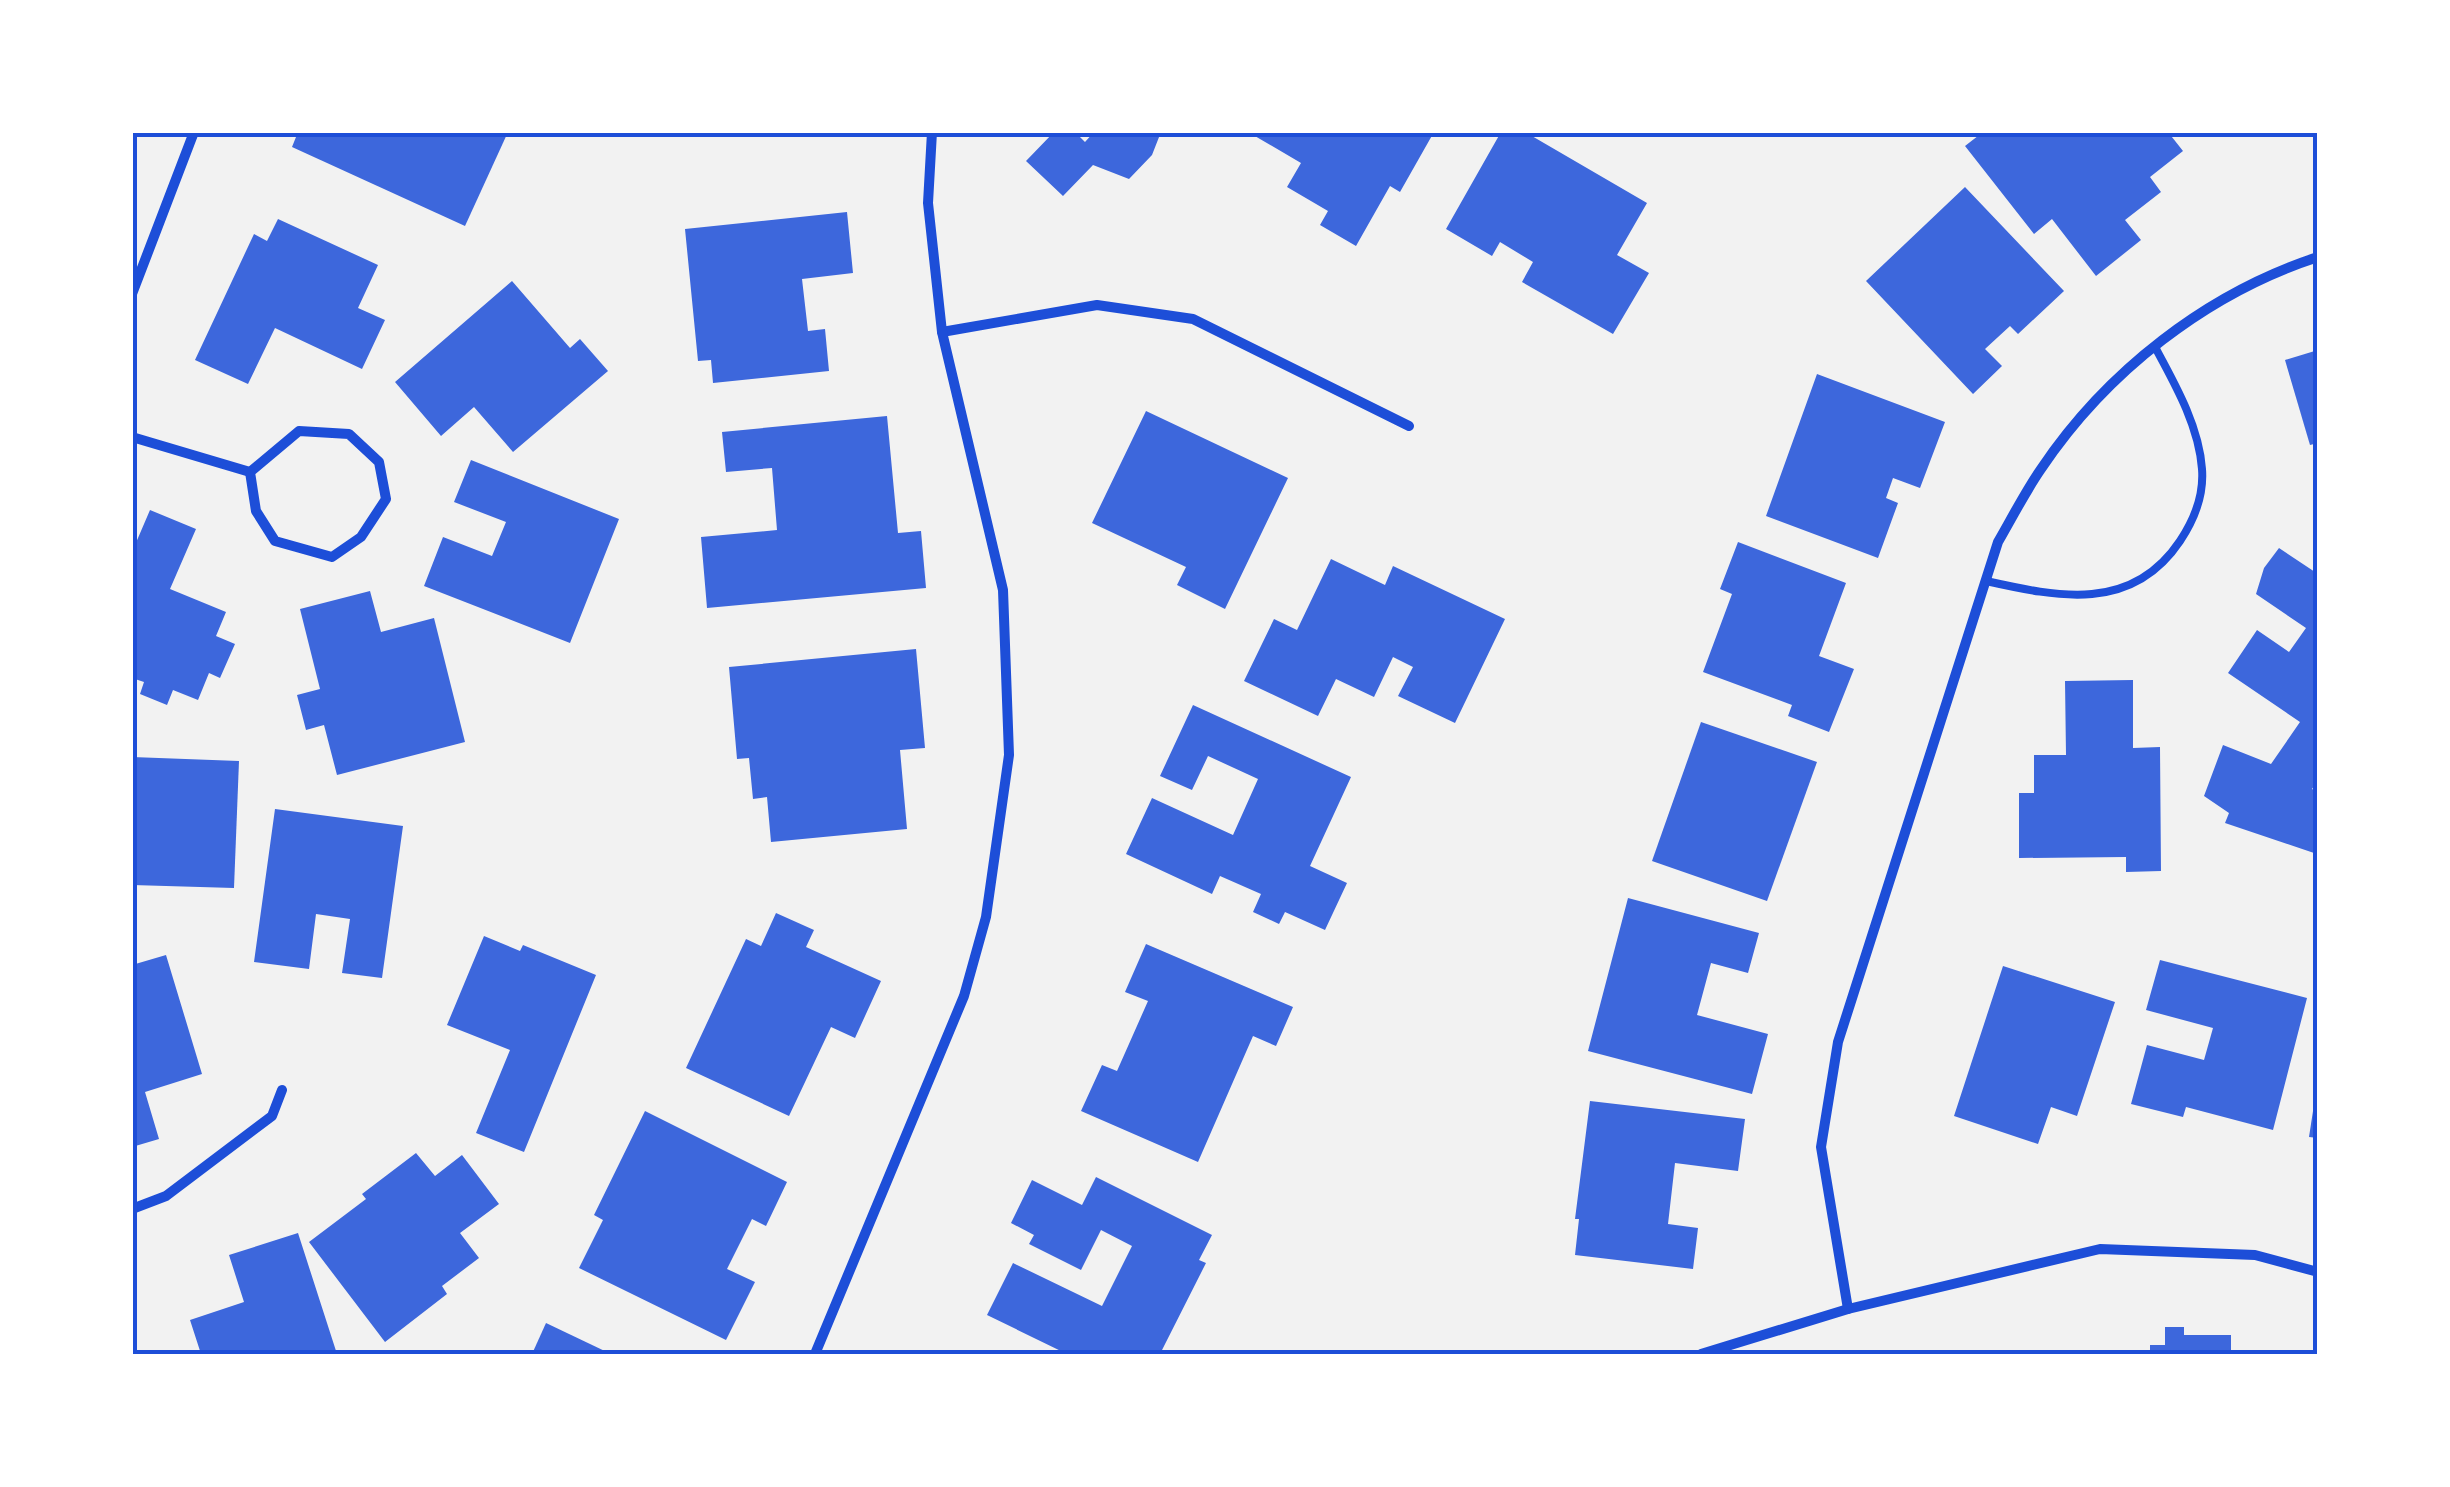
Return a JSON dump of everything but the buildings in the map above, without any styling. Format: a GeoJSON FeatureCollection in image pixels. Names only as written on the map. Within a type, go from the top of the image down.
{"type":"FeatureCollection","features":[{"type":"Feature","properties":{"kind":"street"},"geometry":{"type":"LineString","coordinates":[[132,294],[194,132]]}},
{"type":"Feature","properties":{"kind":"street"},"geometry":{"type":"LineString","coordinates":[[814,1354],[964,996],[986,917],[1009,754],[1003,590],[942,332],[928,202],[932,132]]}},
{"type":"Feature","properties":{"kind":"street"},"geometry":{"type":"LineString","coordinates":[[1848,1309],[1820,1147],[1838,1042],[1998,542],[2042,468],[2106,389],[2184,322],[2272,272],[2318,256]]}},
{"type":"Feature","properties":{"kind":"street"},"geometry":{"type":"LineString","coordinates":[[942,332],[1097,305],[1194,319],[1409,426]]}},
{"type":"Feature","properties":{"kind":"street"},"geometry":{"type":"LineString","coordinates":[[299,431],[349,434],[378,462],[386,499],[361,537],[332,557],[274,541],[256,511],[250,472],[299,431]]}},
{"type":"Feature","properties":{"kind":"street"},"geometry":{"type":"LineString","coordinates":[[132,437],[250,472]]}},
{"type":"Feature","properties":{"kind":"street"},"geometry":{"type":"LineString","coordinates":[[132,1208],[166,1196],[272,1116],[282,1090]]}},
{"type":"Feature","properties":{"kind":"street"},"geometry":{"type":"LineString","coordinates":[[1701,1354],[1848,1309],[2100,1249],[2256,1255],[2318,1272]]}},
{"type":"Feature","properties":{"kind":"lane"},"geometry":{"type":"LineString","coordinates":[[1986,581],[2056,596],[2101,592],[2134,584],[2166,562],[2189,527],[2201,497],[2202,468],[2194,432],[2156,347]]}}]}
